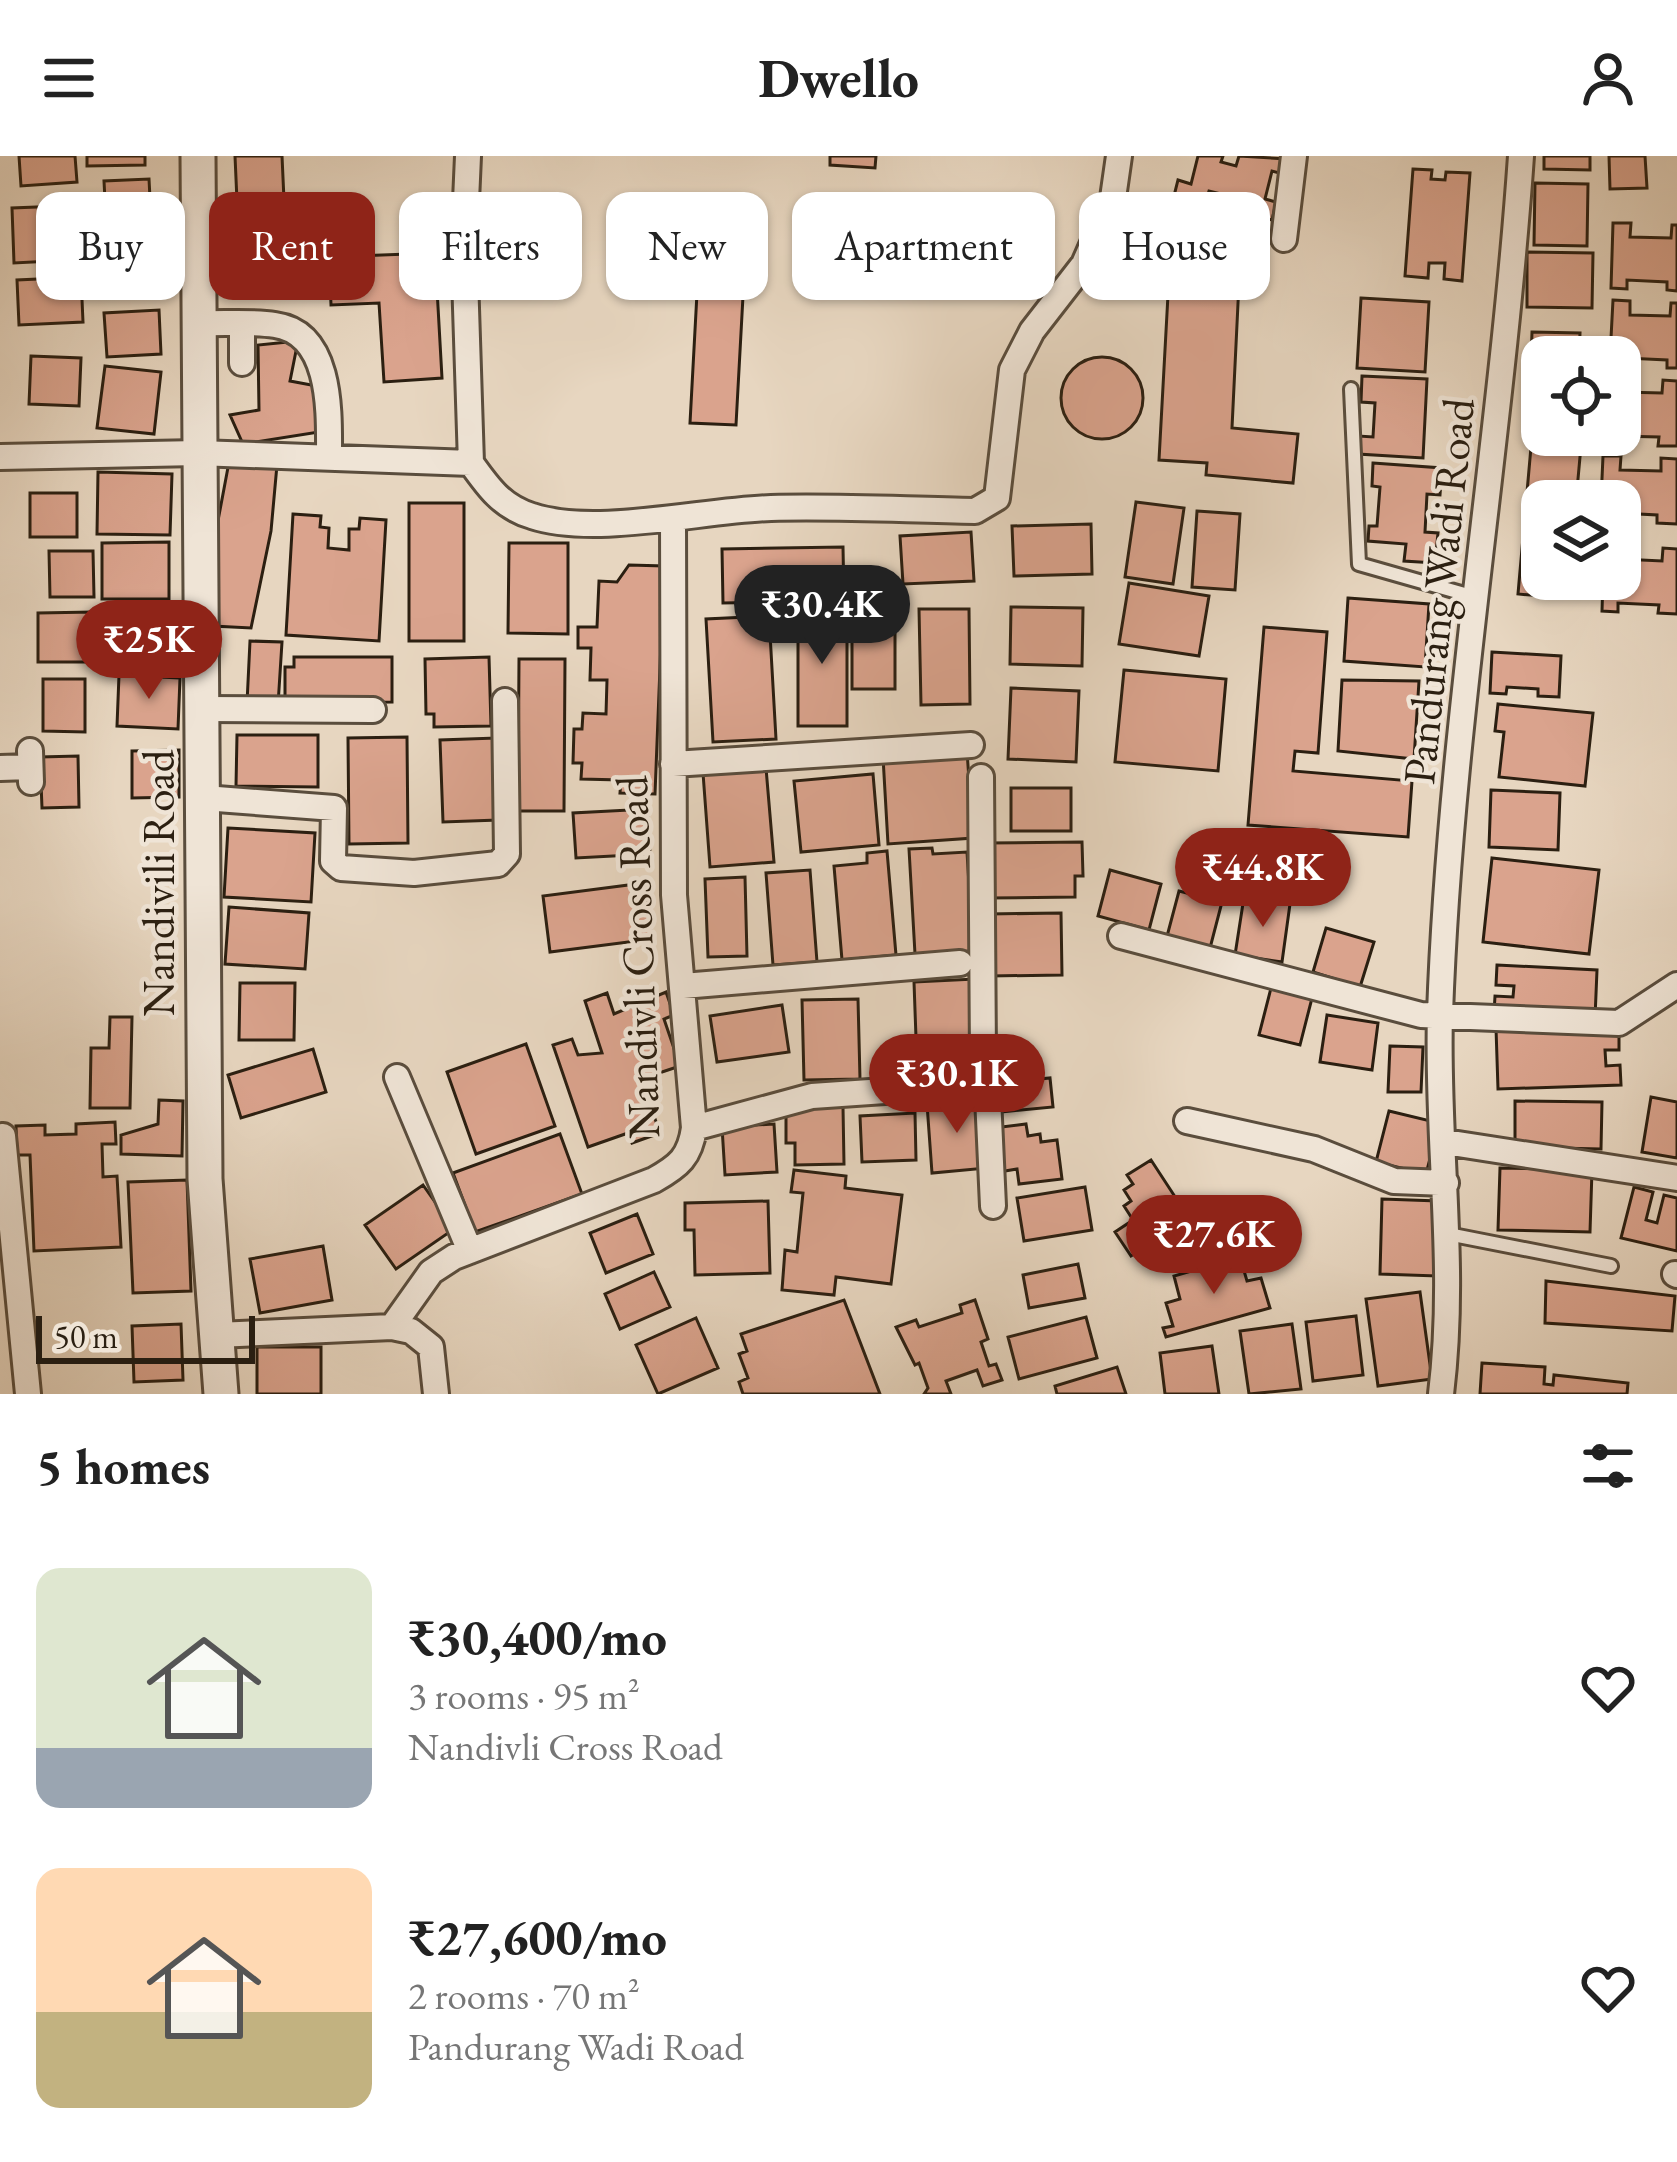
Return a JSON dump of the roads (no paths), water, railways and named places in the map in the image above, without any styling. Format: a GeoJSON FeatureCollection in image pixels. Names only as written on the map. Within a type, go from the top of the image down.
{"type":"FeatureCollection","features":[{"type":"Feature","properties":{"kind":"street","name":"Nandivili Road"},"geometry":{"type":"LineString","coordinates":[[198,156],[206,1179],[221,1394]]}},
{"type":"Feature","properties":{"kind":"street"},"geometry":{"type":"LineString","coordinates":[[468,156],[464,247],[471,463],[500,501],[533,517],[673,519],[767,508],[974,511],[997,498],[1012,370],[1032,331],[1084,264],[1113,198],[1119,156]]}},
{"type":"Feature","properties":{"kind":"street"},"geometry":{"type":"LineString","coordinates":[[1284,239],[1294,156]]}},
{"type":"Feature","properties":{"kind":"street","name":"Pandurang Wadi Road"},"geometry":{"type":"LineString","coordinates":[[1441,1394],[1451,1315],[1440,1016],[1476,597],[1508,343],[1521,156]]}},
{"type":"Feature","properties":{"kind":"street"},"geometry":{"type":"LineString","coordinates":[[197,323],[284,327],[308,346],[328,386],[329,457]]}},
{"type":"Feature","properties":{"kind":"street"},"geometry":{"type":"LineString","coordinates":[[242,324],[242,363]]}},
{"type":"Feature","properties":{"kind":"street"},"geometry":{"type":"LineString","coordinates":[[0,457],[198,452],[471,463]]}},
{"type":"Feature","properties":{"kind":"street","name":"Nandivli Cross Road"},"geometry":{"type":"LineString","coordinates":[[392,1327],[431,1272],[470,1251],[678,1167],[691,1152],[694,1128],[674,895],[673,519]]}},
{"type":"Feature","properties":{"kind":"street"},"geometry":{"type":"LineString","coordinates":[[204,799],[334,808],[333,861],[341,868],[414,873],[498,864],[507,854],[505,701]]}},
{"type":"Feature","properties":{"kind":"street"},"geometry":{"type":"LineString","coordinates":[[202,709],[373,710]]}},
{"type":"Feature","properties":{"kind":"street"},"geometry":{"type":"LineString","coordinates":[[673,764],[971,745]]}},
{"type":"Feature","properties":{"kind":"street"},"geometry":{"type":"LineString","coordinates":[[0,768],[30,767]]}},
{"type":"Feature","properties":{"kind":"street"},"geometry":{"type":"LineString","coordinates":[[972,1085],[982,1073],[983,1057],[981,777]]}},
{"type":"Feature","properties":{"kind":"street"},"geometry":{"type":"LineString","coordinates":[[1121,937],[1440,1016],[1618,1024],[1677,985]]}},
{"type":"Feature","properties":{"kind":"street"},"geometry":{"type":"LineString","coordinates":[[683,986],[960,963]]}},
{"type":"Feature","properties":{"kind":"street"},"geometry":{"type":"LineString","coordinates":[[397,1077],[470,1251]]}},
{"type":"Feature","properties":{"kind":"street"},"geometry":{"type":"LineString","coordinates":[[694,1128],[812,1096],[972,1085],[988,1097],[993,1206]]}},
{"type":"Feature","properties":{"kind":"street"},"geometry":{"type":"LineString","coordinates":[[1187,1121],[1314,1149],[1394,1181],[1446,1183]]}},
{"type":"Feature","properties":{"kind":"street"},"geometry":{"type":"LineString","coordinates":[[3,1136],[28,1394]]}},
{"type":"Feature","properties":{"kind":"street"},"geometry":{"type":"LineString","coordinates":[[1445,1142],[1677,1178]]}},
{"type":"Feature","properties":{"kind":"street"},"geometry":{"type":"LineString","coordinates":[[217,1335],[392,1327],[411,1331],[431,1347],[436,1394]]}},
{"type":"Feature","properties":{"kind":"lane"},"geometry":{"type":"LineString","coordinates":[[1351,389],[1359,564],[1476,597]]}},
{"type":"Feature","properties":{"kind":"lane"},"geometry":{"type":"LineString","coordinates":[[1448,1234],[1611,1266]]}}]}
